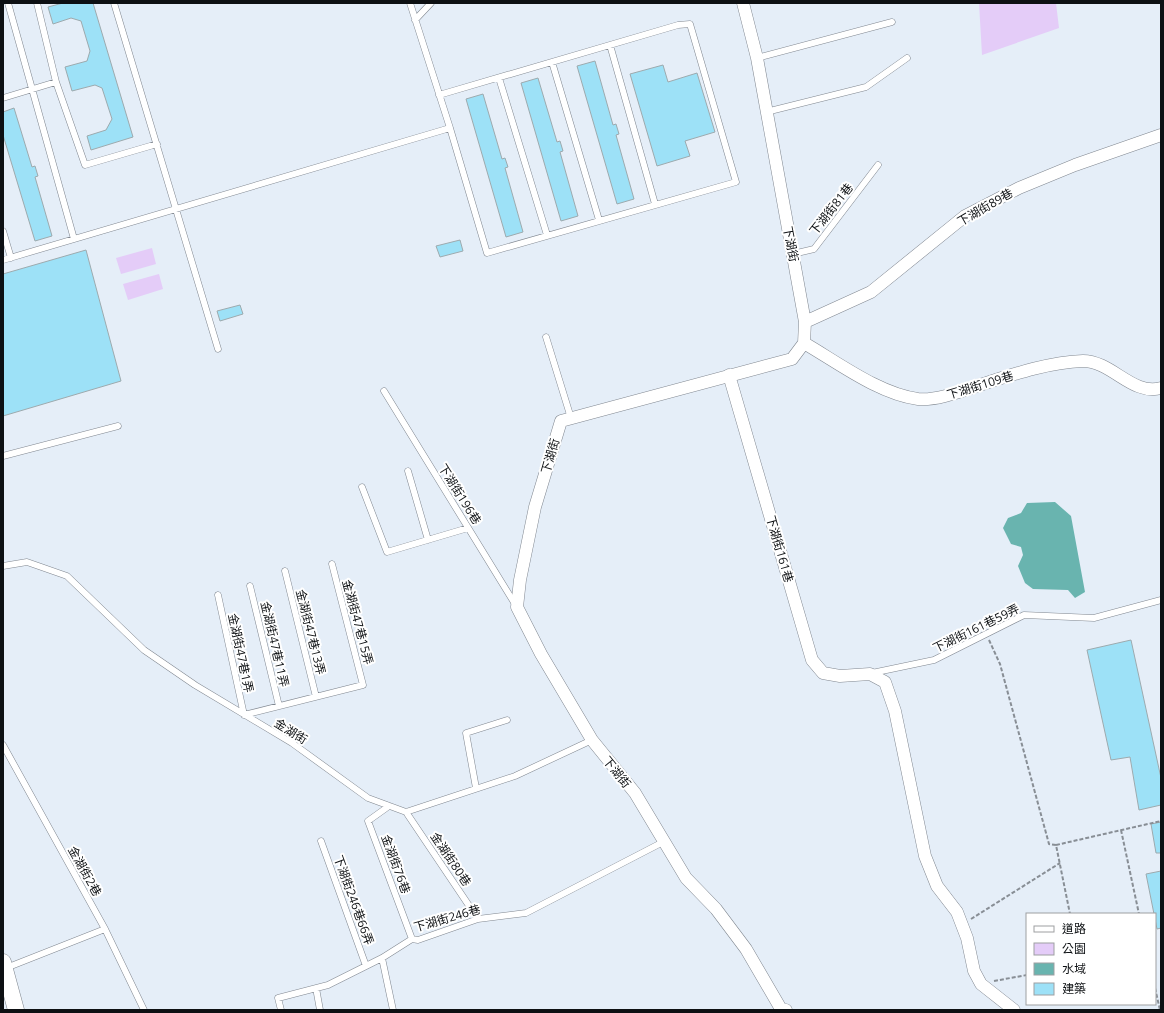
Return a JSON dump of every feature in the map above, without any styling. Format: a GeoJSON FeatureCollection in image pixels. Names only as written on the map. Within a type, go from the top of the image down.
{"type":"FeatureCollection","features":[{"type":"Feature","properties":{"kind":"street","name":"下湖街"},"geometry":{"type":"LineString","coordinates":[[743,3],[757,58],[794,254],[805,322],[804,343],[792,359],[561,421],[537,499],[520,580],[517,607],[541,654],[592,740],[635,794],[665,841],[686,878],[720,914],[746,949],[781,1008],[786,1010]]}},
{"type":"Feature","properties":{"kind":"street","name":"下湖街89巷"},"geometry":{"type":"LineString","coordinates":[[805,322],[871,292],[965,216],[1005,195],[1075,165],[1161,135]]}},
{"type":"Feature","properties":{"kind":"street","name":"下湖街109巷"},"geometry":{"type":"LineString","coordinates":[[804,343],[861,377],[896,394],[919,399],[949,395],[1010,375],[1054,365],[1084,361],[1103,365],[1128,382],[1152,390],[1161,388]]}},
{"type":"Feature","properties":{"kind":"street","name":"下湖街161巷"},"geometry":{"type":"LineString","coordinates":[[729,375],[812,660],[823,673],[840,676],[870,674]]}},
{"type":"Feature","properties":{"kind":"street"},"geometry":{"type":"LineString","coordinates":[[870,674],[885,682],[895,711],[925,856],[937,886],[957,912],[967,938],[974,971],[981,984],[1014,1010]]}},
{"type":"Feature","properties":{"kind":"street"},"geometry":{"type":"LineString","coordinates":[[4,965],[16,1010]]}},
{"type":"Feature","properties":{"kind":"lane"},"geometry":{"type":"LineString","coordinates":[[8,3],[74,239]]}},
{"type":"Feature","properties":{"kind":"lane"},"geometry":{"type":"LineString","coordinates":[[37,3],[56,82],[84,165],[157,144]]}},
{"type":"Feature","properties":{"kind":"lane"},"geometry":{"type":"LineString","coordinates":[[114,3],[218,349]]}},
{"type":"Feature","properties":{"kind":"lane"},"geometry":{"type":"LineString","coordinates":[[410,3],[415,20],[439,95],[450,128],[487,253],[736,182],[690,24],[678,25],[439,95]]}},
{"type":"Feature","properties":{"kind":"lane"},"geometry":{"type":"LineString","coordinates":[[415,20],[431,3]]}},
{"type":"Feature","properties":{"kind":"lane"},"geometry":{"type":"LineString","coordinates":[[757,58],[892,22]]}},
{"type":"Feature","properties":{"kind":"lane"},"geometry":{"type":"LineString","coordinates":[[610,45],[655,204]]}},
{"type":"Feature","properties":{"kind":"lane"},"geometry":{"type":"LineString","coordinates":[[766,112],[866,87],[907,58]]}},
{"type":"Feature","properties":{"kind":"lane"},"geometry":{"type":"LineString","coordinates":[[552,62],[599,220]]}},
{"type":"Feature","properties":{"kind":"lane"},"geometry":{"type":"LineString","coordinates":[[499,78],[547,236]]}},
{"type":"Feature","properties":{"kind":"lane"},"geometry":{"type":"LineString","coordinates":[[3,98],[56,82]]}},
{"type":"Feature","properties":{"kind":"lane"},"geometry":{"type":"LineString","coordinates":[[3,260],[450,128]]}},
{"type":"Feature","properties":{"kind":"lane","name":"下湖街81巷"},"geometry":{"type":"LineString","coordinates":[[794,254],[814,249],[878,165]]}},
{"type":"Feature","properties":{"kind":"lane"},"geometry":{"type":"LineString","coordinates":[[3,231],[11,258]]}},
{"type":"Feature","properties":{"kind":"lane"},"geometry":{"type":"LineString","coordinates":[[546,337],[571,418]]}},
{"type":"Feature","properties":{"kind":"lane","name":"下湖街196巷"},"geometry":{"type":"LineString","coordinates":[[384,391],[517,607]]}},
{"type":"Feature","properties":{"kind":"lane"},"geometry":{"type":"LineString","coordinates":[[3,456],[118,426]]}},
{"type":"Feature","properties":{"kind":"lane"},"geometry":{"type":"LineString","coordinates":[[408,471],[428,540]]}},
{"type":"Feature","properties":{"kind":"lane"},"geometry":{"type":"LineString","coordinates":[[362,487],[387,552],[468,528]]}},
{"type":"Feature","properties":{"kind":"lane","name":"金湖街"},"geometry":{"type":"LineString","coordinates":[[3,566],[27,562],[67,576],[144,650],[244,715],[292,743],[368,798],[406,812]]}},
{"type":"Feature","properties":{"kind":"lane","name":"金湖街47巷15弄"},"geometry":{"type":"LineString","coordinates":[[316,697],[363,685],[332,564]]}},
{"type":"Feature","properties":{"kind":"lane","name":"金湖街47巷13弄"},"geometry":{"type":"LineString","coordinates":[[285,571],[316,697]]}},
{"type":"Feature","properties":{"kind":"lane","name":"金湖街47巷11弄"},"geometry":{"type":"LineString","coordinates":[[250,586],[279,706]]}},
{"type":"Feature","properties":{"kind":"lane","name":"金湖街47巷1弄"},"geometry":{"type":"LineString","coordinates":[[218,595],[244,715]]}},
{"type":"Feature","properties":{"kind":"lane","name":"下湖街161巷59弄"},"geometry":{"type":"LineString","coordinates":[[870,674],[934,660],[1024,615],[1094,618],[1161,600]]}},
{"type":"Feature","properties":{"kind":"lane"},"geometry":{"type":"LineString","coordinates":[[244,715],[316,697]]}},
{"type":"Feature","properties":{"kind":"lane"},"geometry":{"type":"LineString","coordinates":[[476,788],[466,733],[507,720]]}},
{"type":"Feature","properties":{"kind":"lane"},"geometry":{"type":"LineString","coordinates":[[406,812],[515,776],[592,740]]}},
{"type":"Feature","properties":{"kind":"lane","name":"金湖街2巷"},"geometry":{"type":"LineString","coordinates":[[3,745],[105,929],[144,1010]]}},
{"type":"Feature","properties":{"kind":"lane","name":"金湖街76巷"},"geometry":{"type":"LineString","coordinates":[[389,806],[368,821],[412,939]]}},
{"type":"Feature","properties":{"kind":"lane","name":"金湖街80巷"},"geometry":{"type":"LineString","coordinates":[[406,812],[478,919]]}},
{"type":"Feature","properties":{"kind":"lane","name":"下湖街246巷66弄"},"geometry":{"type":"LineString","coordinates":[[321,841],[366,966]]}},
{"type":"Feature","properties":{"kind":"lane","name":"下湖街246巷"},"geometry":{"type":"LineString","coordinates":[[281,1010],[278,998],[328,985],[382,958],[412,939],[418,940],[478,919],[526,913],[665,841]]}},
{"type":"Feature","properties":{"kind":"lane"},"geometry":{"type":"LineString","coordinates":[[4,965],[105,929]]}},
{"type":"Feature","properties":{"kind":"lane"},"geometry":{"type":"LineString","coordinates":[[382,958],[392,1010]]}},
{"type":"Feature","properties":{"kind":"lane"},"geometry":{"type":"LineString","coordinates":[[316,988],[320,1010]]}},
{"type":"Feature","properties":{"kind":"path"},"geometry":{"type":"LineString","coordinates":[[986,634],[1000,664],[1049,844],[1056,845],[1161,820]]}},
{"type":"Feature","properties":{"kind":"path"},"geometry":{"type":"LineString","coordinates":[[1121,830],[1139,913]]}},
{"type":"Feature","properties":{"kind":"path"},"geometry":{"type":"LineString","coordinates":[[1056,845],[1070,913]]}},
{"type":"Feature","properties":{"kind":"path"},"geometry":{"type":"LineString","coordinates":[[962,925],[1060,864]]}},
{"type":"Feature","properties":{"kind":"path"},"geometry":{"type":"LineString","coordinates":[[981,984],[1026,975]]}},
{"type":"Feature","properties":{"kind":"path"},"geometry":{"type":"LineString","coordinates":[[1156,992],[1160,1010]]}},
{"type":"Feature","properties":{"kind":"green space"},"geometry":{"type":"Polygon","coordinates":[[[979,3],[1056,3],[1059,28],[982,55],[979,3]]]}},
{"type":"Feature","properties":{"kind":"green space"},"geometry":{"type":"Polygon","coordinates":[[[152,248],[156,264],[121,274],[116,258],[152,248]]]}},
{"type":"Feature","properties":{"kind":"green space"},"geometry":{"type":"Polygon","coordinates":[[[159,274],[163,289],[128,300],[123,284],[159,274]]]}},
{"type":"Feature","properties":{"kind":"water"},"geometry":{"type":"Polygon","coordinates":[[[1055,502],[1071,516],[1085,592],[1075,598],[1068,590],[1033,589],[1025,583],[1018,566],[1023,555],[1021,547],[1011,544],[1003,528],[1008,518],[1021,513],[1027,503],[1055,502]]]}},
{"type":"Feature","properties":{"kind":"building"},"geometry":{"type":"Polygon","coordinates":[[[63,3],[93,3],[133,137],[91,150],[87,136],[106,130],[112,119],[102,88],[95,85],[72,91],[65,67],[87,61],[90,51],[81,21],[71,18],[53,24],[48,7],[63,3]]]}},
{"type":"Feature","properties":{"kind":"building"},"geometry":{"type":"Polygon","coordinates":[[[595,61],[613,125],[616,124],[619,134],[616,135],[634,199],[617,204],[577,66],[595,61]]]}},
{"type":"Feature","properties":{"kind":"building"},"geometry":{"type":"Polygon","coordinates":[[[663,65],[668,82],[697,73],[715,132],[685,141],[690,156],[657,166],[630,74],[663,65]]]}},
{"type":"Feature","properties":{"kind":"building"},"geometry":{"type":"Polygon","coordinates":[[[538,78],[557,142],[560,141],[563,151],[560,152],[578,216],[561,221],[521,83],[538,78]]]}},
{"type":"Feature","properties":{"kind":"building"},"geometry":{"type":"Polygon","coordinates":[[[483,94],[502,159],[505,158],[508,167],[505,168],[523,232],[506,237],[466,99],[483,94]]]}},
{"type":"Feature","properties":{"kind":"building"},"geometry":{"type":"Polygon","coordinates":[[[14,108],[32,167],[35,166],[38,176],[35,177],[52,236],[35,241],[3,135],[3,112],[14,108]]]}},
{"type":"Feature","properties":{"kind":"building"},"geometry":{"type":"Polygon","coordinates":[[[460,240],[463,251],[440,257],[436,246],[460,240]]]}},
{"type":"Feature","properties":{"kind":"building"},"geometry":{"type":"Polygon","coordinates":[[[86,250],[121,381],[3,416],[3,274],[86,250]]]}},
{"type":"Feature","properties":{"kind":"building"},"geometry":{"type":"Polygon","coordinates":[[[240,305],[243,314],[220,321],[217,311],[240,305]]]}},
{"type":"Feature","properties":{"kind":"building"},"geometry":{"type":"Polygon","coordinates":[[[1131,640],[1161,778],[1161,805],[1139,810],[1130,757],[1111,760],[1087,650],[1131,640]]]}},
{"type":"Feature","properties":{"kind":"building"},"geometry":{"type":"Polygon","coordinates":[[[1161,822],[1161,853],[1156,853],[1151,824],[1161,822]]]}},
{"type":"Feature","properties":{"kind":"building"},"geometry":{"type":"Polygon","coordinates":[[[1161,871],[1161,928],[1157,929],[1156,913],[1154,913],[1146,874],[1161,871]]]}}]}
